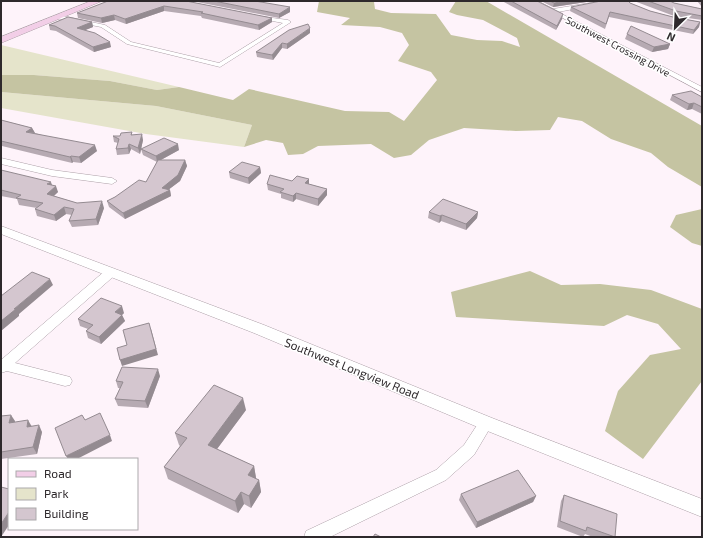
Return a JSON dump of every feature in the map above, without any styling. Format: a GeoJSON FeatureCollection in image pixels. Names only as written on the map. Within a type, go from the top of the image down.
{"type":"FeatureCollection","features":[{"type":"Feature","properties":{"kind":"main road"},"geometry":{"type":"LineString","coordinates":[[1,40],[98,1]]}},
{"type":"Feature","properties":{"kind":"street","name":"Southwest Crossing Drive"},"geometry":{"type":"LineString","coordinates":[[534,1],[702,90]]}},
{"type":"Feature","properties":{"kind":"street"},"geometry":{"type":"LineString","coordinates":[[552,10],[612,1]]}},
{"type":"Feature","properties":{"kind":"street"},"geometry":{"type":"LineString","coordinates":[[58,17],[103,26],[129,43],[220,65],[288,22],[251,16]]}},
{"type":"Feature","properties":{"kind":"street"},"geometry":{"type":"LineString","coordinates":[[1,161],[52,173],[112,181]]}},
{"type":"Feature","properties":{"kind":"street","name":"Southwest Longview Road"},"geometry":{"type":"LineString","coordinates":[[1,230],[259,329],[486,423],[702,508]]}},
{"type":"Feature","properties":{"kind":"street"},"geometry":{"type":"LineString","coordinates":[[3,366],[110,273]]}},
{"type":"Feature","properties":{"kind":"street"},"geometry":{"type":"LineString","coordinates":[[3,366],[65,381]]}},
{"type":"Feature","properties":{"kind":"street"},"geometry":{"type":"LineString","coordinates":[[312,537],[441,475],[469,450],[486,423]]}},
{"type":"Feature","properties":{"kind":"green space"},"geometry":{"type":"Polygon","coordinates":[[[319,1],[372,1],[374,2],[375,9],[391,13],[436,14],[451,35],[477,40],[502,41],[520,47],[517,38],[483,20],[449,12],[456,1],[486,1],[702,126],[702,187],[668,167],[651,153],[611,139],[582,121],[558,117],[550,130],[516,131],[464,128],[429,140],[411,155],[394,158],[371,144],[318,146],[303,154],[288,155],[283,143],[266,140],[244,147],[252,125],[156,106],[1,92],[1,75],[34,75],[110,81],[157,90],[179,87],[233,100],[249,89],[345,111],[389,112],[404,121],[437,80],[431,72],[398,61],[409,45],[402,33],[380,27],[341,25],[350,18],[317,12],[319,1]]]}},
{"type":"Feature","properties":{"kind":"green space"},"geometry":{"type":"Polygon","coordinates":[[[1,45],[179,87],[157,90],[110,81],[34,75],[1,75],[1,45]]]}},
{"type":"Feature","properties":{"kind":"green space"},"geometry":{"type":"Polygon","coordinates":[[[1,92],[156,106],[252,125],[244,147],[146,134],[1,108],[1,92]]]}},
{"type":"Feature","properties":{"kind":"green space"},"geometry":{"type":"Polygon","coordinates":[[[702,209],[702,246],[692,243],[670,227],[676,215],[702,209]]]}},
{"type":"Feature","properties":{"kind":"green space"},"geometry":{"type":"Polygon","coordinates":[[[530,271],[561,285],[600,284],[651,290],[702,309],[702,381],[643,459],[605,431],[618,391],[650,355],[681,349],[658,324],[627,315],[604,326],[456,317],[451,292],[530,271]]]}},
{"type":"Feature","properties":{"kind":"building"},"geometry":{"type":"Polygon","coordinates":[[[108,1],[186,1],[272,18],[258,25],[201,13],[203,12],[164,6],[125,19],[114,15],[101,18],[77,13],[108,1]]]}},
{"type":"Feature","properties":{"kind":"building"},"geometry":{"type":"Polygon","coordinates":[[[214,1],[255,1],[290,7],[279,14],[214,1]]]}},
{"type":"Feature","properties":{"kind":"building"},"geometry":{"type":"Polygon","coordinates":[[[511,1],[537,1],[563,14],[557,26],[511,1]]]}},
{"type":"Feature","properties":{"kind":"building"},"geometry":{"type":"Polygon","coordinates":[[[550,1],[566,1],[554,3],[550,1]]]}},
{"type":"Feature","properties":{"kind":"building"},"geometry":{"type":"Polygon","coordinates":[[[601,1],[628,1],[650,11],[700,22],[694,30],[610,12],[606,24],[571,7],[601,1]]]}},
{"type":"Feature","properties":{"kind":"building"},"geometry":{"type":"Polygon","coordinates":[[[648,1],[670,1],[702,9],[702,16],[676,11],[648,1]]]}},
{"type":"Feature","properties":{"kind":"building"},"geometry":{"type":"Polygon","coordinates":[[[68,17],[92,22],[77,28],[95,33],[110,42],[93,47],[55,26],[49,25],[68,17]]]}},
{"type":"Feature","properties":{"kind":"building"},"geometry":{"type":"Polygon","coordinates":[[[308,24],[310,28],[287,44],[282,43],[272,55],[256,52],[289,30],[308,24]]]}},
{"type":"Feature","properties":{"kind":"building"},"geometry":{"type":"Polygon","coordinates":[[[631,26],[670,44],[654,47],[627,34],[631,26]]]}},
{"type":"Feature","properties":{"kind":"building"},"geometry":{"type":"Polygon","coordinates":[[[691,91],[702,97],[702,107],[694,103],[689,104],[672,95],[691,91]]]}},
{"type":"Feature","properties":{"kind":"building"},"geometry":{"type":"Polygon","coordinates":[[[1,120],[32,128],[26,132],[95,145],[79,157],[70,157],[1,141],[1,120]]]}},
{"type":"Feature","properties":{"kind":"building"},"geometry":{"type":"Polygon","coordinates":[[[132,132],[131,135],[142,134],[138,148],[129,144],[128,148],[116,149],[119,139],[113,136],[120,136],[121,133],[132,132]]]}},
{"type":"Feature","properties":{"kind":"building"},"geometry":{"type":"Polygon","coordinates":[[[164,138],[178,144],[156,156],[141,149],[164,138]]]}},
{"type":"Feature","properties":{"kind":"building"},"geometry":{"type":"Polygon","coordinates":[[[158,160],[185,160],[178,175],[162,188],[170,190],[123,213],[107,201],[139,180],[146,182],[158,160]]]}},
{"type":"Feature","properties":{"kind":"building"},"geometry":{"type":"Polygon","coordinates":[[[242,162],[260,167],[248,178],[229,172],[242,162]]]}},
{"type":"Feature","properties":{"kind":"building"},"geometry":{"type":"Polygon","coordinates":[[[1,170],[51,182],[47,184],[56,186],[47,194],[77,203],[102,201],[96,219],[69,221],[74,209],[64,207],[54,215],[35,209],[43,203],[16,198],[21,195],[1,190],[1,170]]]}},
{"type":"Feature","properties":{"kind":"building"},"geometry":{"type":"Polygon","coordinates":[[[270,175],[292,181],[297,176],[309,179],[305,183],[327,189],[318,199],[296,193],[293,196],[280,192],[284,189],[267,184],[270,175]]]}},
{"type":"Feature","properties":{"kind":"building"},"geometry":{"type":"Polygon","coordinates":[[[443,199],[478,212],[466,224],[429,212],[443,199]]]}},
{"type":"Feature","properties":{"kind":"building"},"geometry":{"type":"Polygon","coordinates":[[[32,272],[50,279],[1,321],[1,296],[32,272]]]}},
{"type":"Feature","properties":{"kind":"building"},"geometry":{"type":"Polygon","coordinates":[[[101,298],[122,306],[115,312],[122,315],[99,337],[86,331],[93,325],[78,319],[101,298]]]}},
{"type":"Feature","properties":{"kind":"building"},"geometry":{"type":"Polygon","coordinates":[[[149,323],[156,349],[120,360],[117,348],[127,345],[123,330],[149,323]]]}},
{"type":"Feature","properties":{"kind":"building"},"geometry":{"type":"Polygon","coordinates":[[[122,367],[158,369],[145,401],[115,399],[123,382],[116,381],[122,367]]]}},
{"type":"Feature","properties":{"kind":"building"},"geometry":{"type":"Polygon","coordinates":[[[214,385],[243,398],[208,445],[254,466],[248,475],[259,480],[249,496],[241,492],[235,501],[164,467],[187,438],[175,433],[214,385]]]}},
{"type":"Feature","properties":{"kind":"building"},"geometry":{"type":"Polygon","coordinates":[[[100,413],[110,435],[66,456],[55,428],[82,415],[85,420],[100,413]]]}},
{"type":"Feature","properties":{"kind":"building"},"geometry":{"type":"Polygon","coordinates":[[[11,415],[9,423],[28,420],[27,427],[39,425],[33,447],[1,452],[1,416],[11,415]]]}},
{"type":"Feature","properties":{"kind":"building"},"geometry":{"type":"Polygon","coordinates":[[[518,470],[536,496],[477,522],[461,494],[518,470]]]}},
{"type":"Feature","properties":{"kind":"building"},"geometry":{"type":"Polygon","coordinates":[[[1,487],[8,489],[8,514],[1,524],[1,487]]]}},
{"type":"Feature","properties":{"kind":"building"},"geometry":{"type":"Polygon","coordinates":[[[564,495],[617,514],[615,537],[587,527],[586,531],[560,521],[564,495]]]}},
{"type":"Feature","properties":{"kind":"building"},"geometry":{"type":"Polygon","coordinates":[[[375,534],[381,537],[373,537],[375,534]]]}}]}
